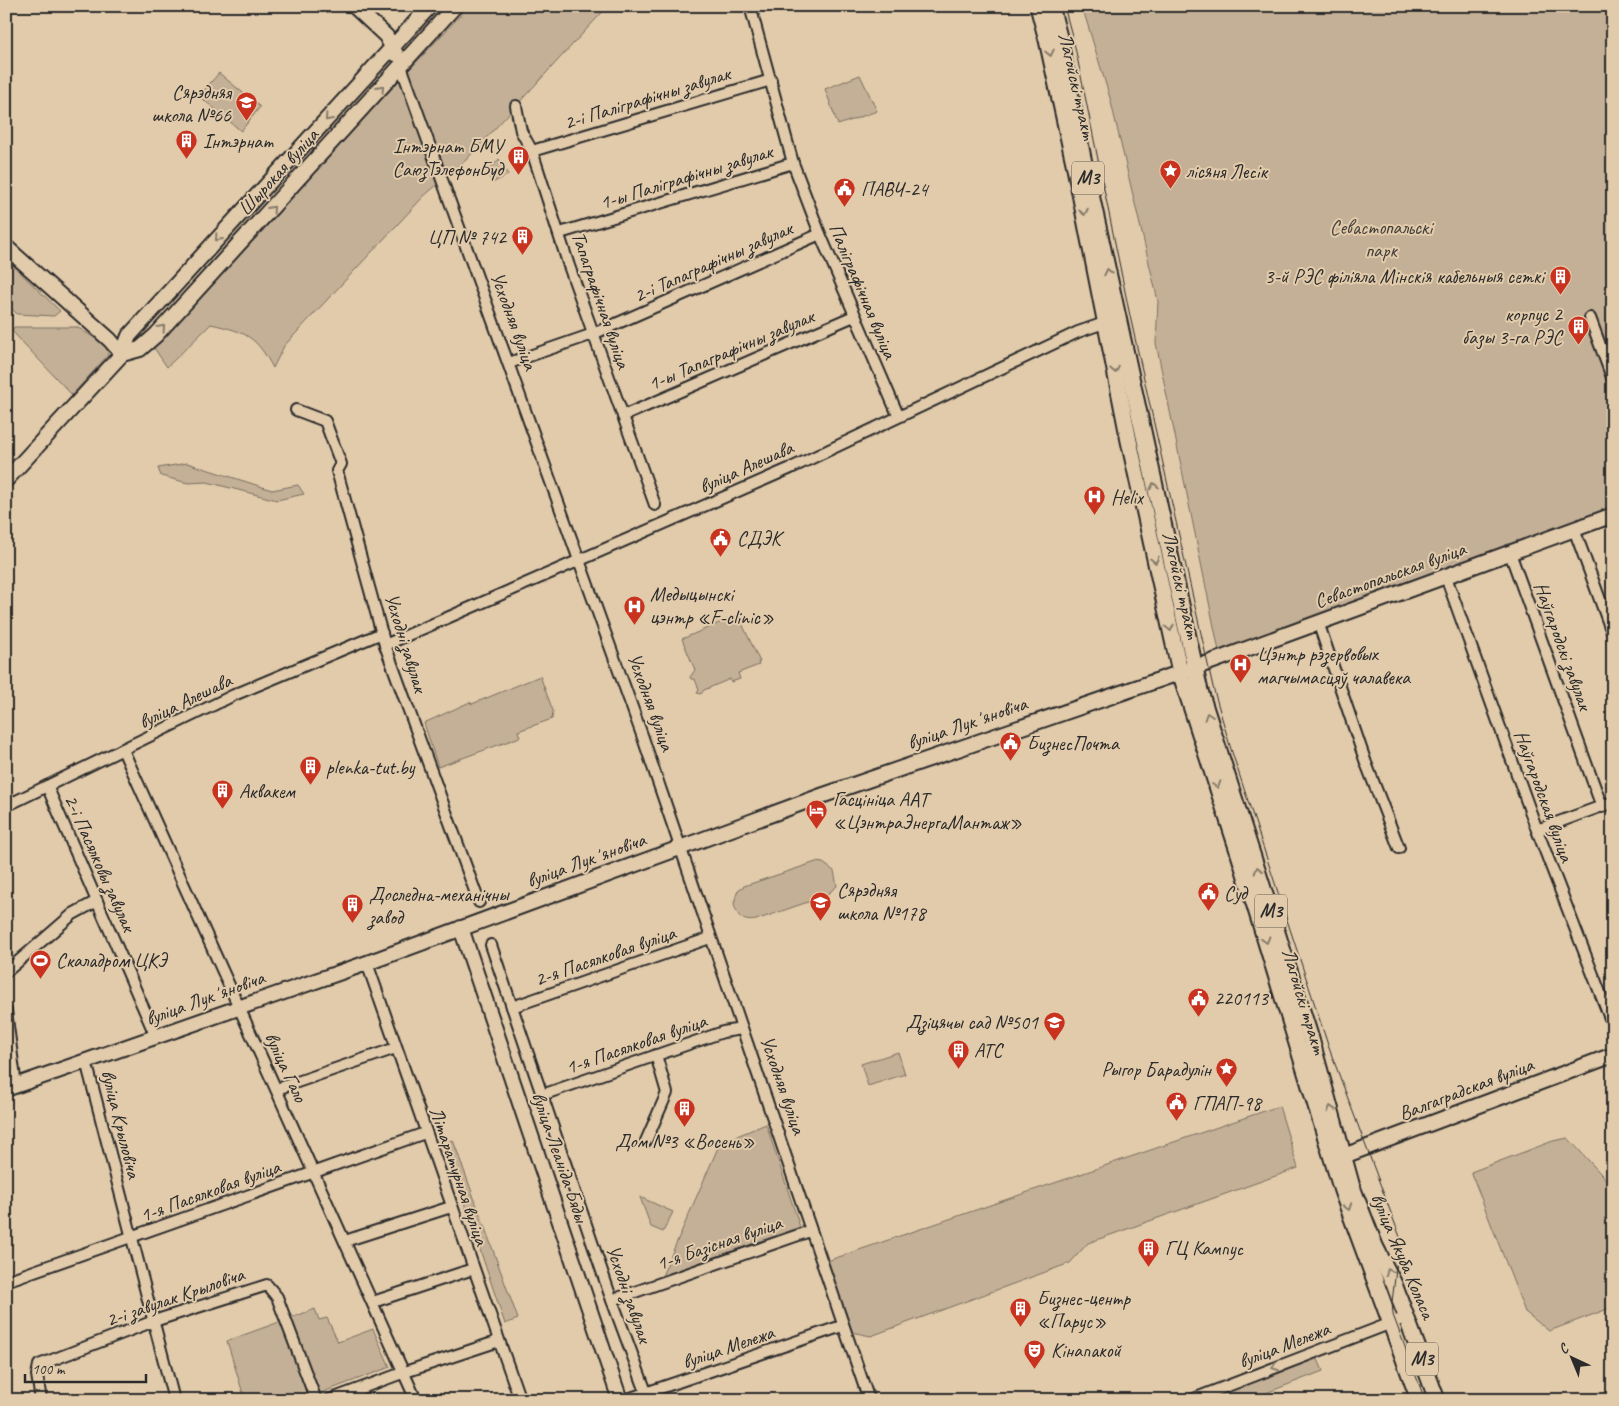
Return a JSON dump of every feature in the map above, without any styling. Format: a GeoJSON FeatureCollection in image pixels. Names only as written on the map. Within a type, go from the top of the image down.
{"type":"FeatureCollection","features":[{"type":"Feature","properties":{"kind":"main road","name":"Усходняя вуліца"},"geometry":{"type":"LineString","coordinates":[[354,6],[386,36],[401,66]]}},
{"type":"Feature","properties":{"kind":"main road","name":"Шырокая вуліца"},"geometry":{"type":"LineString","coordinates":[[6,480],[122,354],[129,336],[430,6]]}},
{"type":"Feature","properties":{"kind":"main road","name":"Шырокая вуліца"},"geometry":{"type":"LineString","coordinates":[[122,354],[140,349],[156,335],[455,6]]}},
{"type":"Feature","properties":{"kind":"main road","name":"Лагойскі тракт"},"geometry":{"type":"LineString","coordinates":[[1038,6],[1048,40],[1072,154],[1112,321],[1187,670],[1338,1158]]}},
{"type":"Feature","properties":{"kind":"main road","name":"Лагойскі тракт"},"geometry":{"type":"LineString","coordinates":[[1051,6],[1059,37],[1112,321]]}},
{"type":"Feature","properties":{"kind":"main road"},"geometry":{"type":"LineString","coordinates":[[6,247],[110,340],[122,354]]}},
{"type":"Feature","properties":{"kind":"main road","name":"Севастопальская вуліца"},"geometry":{"type":"LineString","coordinates":[[1187,670],[1613,515]]}},
{"type":"Feature","properties":{"kind":"main road","name":"вуліца Лукʼяновіча"},"geometry":{"type":"LineString","coordinates":[[11,1088],[367,963],[894,769],[1187,670]]}},
{"type":"Feature","properties":{"kind":"main road","name":"вуліца Леаніда Бяды"},"geometry":{"type":"LineString","coordinates":[[461,928],[620,1400]]}},
{"type":"Feature","properties":{"kind":"main road","name":"Валгаградская вуліца"},"geometry":{"type":"LineString","coordinates":[[1338,1158],[1613,1055]]}},
{"type":"Feature","properties":{"kind":"main road","name":"вуліца Якуба Коласа"},"geometry":{"type":"LineString","coordinates":[[1338,1158],[1352,1187],[1372,1238],[1388,1270],[1437,1400]]}},
{"type":"Feature","properties":{"kind":"main road","name":"вуліца Якуба Коласа"},"geometry":{"type":"LineString","coordinates":[[1338,1158],[1390,1324],[1420,1400]]}},
{"type":"Feature","properties":{"kind":"street","name":"Паліграфічная вуліца"},"geometry":{"type":"LineString","coordinates":[[750,6],[793,163],[854,316],[898,416]]}},
{"type":"Feature","properties":{"kind":"street","name":"Усходняя вуліца"},"geometry":{"type":"LineString","coordinates":[[401,66],[681,847],[710,938],[869,1400]]}},
{"type":"Feature","properties":{"kind":"street","name":"2-і Паліграфічны завулак"},"geometry":{"type":"LineString","coordinates":[[532,151],[771,80]]}},
{"type":"Feature","properties":{"kind":"street","name":"Тапаграфічная вуліца"},"geometry":{"type":"LineString","coordinates":[[516,106],[521,132],[532,151],[593,334],[655,505]]}},
{"type":"Feature","properties":{"kind":"street","name":"1-ы Паліграфічны завулак"},"geometry":{"type":"LineString","coordinates":[[560,233],[793,163]]}},
{"type":"Feature","properties":{"kind":"street","name":"2-і Тапаграфічны завулак"},"geometry":{"type":"LineString","coordinates":[[509,363],[593,334],[820,234]]}},
{"type":"Feature","properties":{"kind":"street","name":"1-ы Тапаграфічны завулак"},"geometry":{"type":"LineString","coordinates":[[623,416],[854,316]]}},
{"type":"Feature","properties":{"kind":"street"},"geometry":{"type":"LineString","coordinates":[[1590,318],[1613,380]]}},
{"type":"Feature","properties":{"kind":"street","name":"вуліца Алешава"},"geometry":{"type":"LineString","coordinates":[[385,645],[784,470],[1078,332],[1112,321]]}},
{"type":"Feature","properties":{"kind":"street","name":"Усходні завулак"},"geometry":{"type":"LineString","coordinates":[[296,410],[325,421],[341,464],[337,471],[385,645],[478,902]]}},
{"type":"Feature","properties":{"kind":"street"},"geometry":{"type":"LineString","coordinates":[[1574,529],[1613,635]]}},
{"type":"Feature","properties":{"kind":"street","name":"Наўгародскі завулак"},"geometry":{"type":"LineString","coordinates":[[1510,553],[1602,806]]}},
{"type":"Feature","properties":{"kind":"street","name":"Наўгародская вуліца"},"geometry":{"type":"LineString","coordinates":[[1446,577],[1537,830],[1613,1026]]}},
{"type":"Feature","properties":{"kind":"street"},"geometry":{"type":"LineString","coordinates":[[1318,622],[1366,764],[1400,848]]}},
{"type":"Feature","properties":{"kind":"street","name":"вуліца Алешава"},"geometry":{"type":"LineString","coordinates":[[6,806],[234,696],[382,634]]}},
{"type":"Feature","properties":{"kind":"street","name":"вуліца Гало"},"geometry":{"type":"LineString","coordinates":[[123,750],[416,1400]]}},
{"type":"Feature","properties":{"kind":"street","name":"2-і Пасялковы завулак"},"geometry":{"type":"LineString","coordinates":[[46,786],[156,1037]]}},
{"type":"Feature","properties":{"kind":"street"},"geometry":{"type":"LineString","coordinates":[[1537,830],[1613,802]]}},
{"type":"Feature","properties":{"kind":"street"},"geometry":{"type":"LineString","coordinates":[[6,972],[73,914],[98,901]]}},
{"type":"Feature","properties":{"kind":"street","name":"2-я Пасялковая вуліца"},"geometry":{"type":"LineString","coordinates":[[512,1007],[710,938]]}},
{"type":"Feature","properties":{"kind":"street","name":"Усходні завулак"},"geometry":{"type":"LineString","coordinates":[[491,945],[612,1300],[647,1396]]}},
{"type":"Feature","properties":{"kind":"street","name":"Літаратурная вуліца"},"geometry":{"type":"LineString","coordinates":[[367,963],[425,1134],[520,1400]]}},
{"type":"Feature","properties":{"kind":"street"},"geometry":{"type":"LineString","coordinates":[[6,1011],[11,1088]]}},
{"type":"Feature","properties":{"kind":"street","name":"1-я Пасялковая вуліца"},"geometry":{"type":"LineString","coordinates":[[542,1095],[723,1032],[742,1028]]}},
{"type":"Feature","properties":{"kind":"street"},"geometry":{"type":"LineString","coordinates":[[277,1089],[396,1048]]}},
{"type":"Feature","properties":{"kind":"street"},"geometry":{"type":"LineString","coordinates":[[646,1141],[667,1093],[656,1055]]}},
{"type":"Feature","properties":{"kind":"street","name":"вуліца Крыловіча"},"geometry":{"type":"LineString","coordinates":[[86,1061],[174,1400]]}},
{"type":"Feature","properties":{"kind":"street","name":"1-я Пасялковая вуліца"},"geometry":{"type":"LineString","coordinates":[[6,1281],[131,1238],[313,1171],[425,1134]]}},
{"type":"Feature","properties":{"kind":"street"},"geometry":{"type":"LineString","coordinates":[[345,1241],[451,1207]]}},
{"type":"Feature","properties":{"kind":"street","name":"1-я Базісная вуліца"},"geometry":{"type":"LineString","coordinates":[[612,1300],[810,1231]]}},
{"type":"Feature","properties":{"kind":"street"},"geometry":{"type":"LineString","coordinates":[[373,1302],[473,1269]]}},
{"type":"Feature","properties":{"kind":"street","name":"2-і завулак Крыловіча"},"geometry":{"type":"LineString","coordinates":[[41,1400],[37,1375],[39,1365],[154,1320],[267,1285],[276,1297],[316,1400]]}},
{"type":"Feature","properties":{"kind":"street","name":"вуліца Мележа"},"geometry":{"type":"LineString","coordinates":[[1191,1400],[1407,1317]]}},
{"type":"Feature","properties":{"kind":"street","name":"вуліца Мележа"},"geometry":{"type":"LineString","coordinates":[[625,1400],[647,1396],[842,1326]]}},
{"type":"Feature","properties":{"kind":"street"},"geometry":{"type":"LineString","coordinates":[[329,1400],[405,1372],[499,1341]]}},
{"type":"Feature","properties":{"kind":"green space"},"geometry":{"type":"Polygon","coordinates":[[[469,6],[608,6],[466,160],[424,196],[284,346],[273,368],[261,349],[249,337],[242,333],[211,324],[167,367],[152,345],[469,6]]]}},
{"type":"Feature","properties":{"kind":"green space","name":"Севастопальскі парк"},"geometry":{"type":"Polygon","coordinates":[[[1082,6],[1613,6],[1613,515],[1220,656],[1156,343],[1158,301],[1110,98],[1082,6]]]}},
{"type":"Feature","properties":{"kind":"green space"},"geometry":{"type":"Polygon","coordinates":[[[219,73],[260,107],[241,131],[199,96],[219,73]]]}},
{"type":"Feature","properties":{"kind":"green space"},"geometry":{"type":"Polygon","coordinates":[[[860,75],[877,111],[838,125],[825,89],[860,75]]]}},
{"type":"Feature","properties":{"kind":"green space"},"geometry":{"type":"Polygon","coordinates":[[[499,159],[508,175],[492,183],[487,172],[499,159]]]}},
{"type":"Feature","properties":{"kind":"green space"},"geometry":{"type":"Polygon","coordinates":[[[6,259],[60,311],[54,316],[17,314],[6,303],[6,259]]]}},
{"type":"Feature","properties":{"kind":"green space"},"geometry":{"type":"Polygon","coordinates":[[[14,327],[77,327],[101,342],[108,349],[108,355],[72,395],[12,331],[14,327]]]}},
{"type":"Feature","properties":{"kind":"green space"},"geometry":{"type":"Polygon","coordinates":[[[187,463],[272,490],[298,485],[304,494],[277,500],[207,482],[188,483],[161,476],[158,468],[187,463]]]}},
{"type":"Feature","properties":{"kind":"green space"},"geometry":{"type":"Polygon","coordinates":[[[738,615],[760,662],[758,662],[759,665],[738,673],[740,679],[731,682],[730,679],[704,690],[701,694],[697,693],[699,690],[695,679],[690,677],[695,670],[682,639],[738,615]]]}},
{"type":"Feature","properties":{"kind":"green space"},"geometry":{"type":"Polygon","coordinates":[[[540,676],[553,711],[552,719],[518,731],[520,737],[438,767],[424,723],[470,702],[472,704],[540,676]]]}},
{"type":"Feature","properties":{"kind":"green space"},"geometry":{"type":"Polygon","coordinates":[[[816,862],[823,863],[834,871],[837,886],[825,896],[751,921],[740,917],[736,911],[734,903],[738,890],[744,886],[816,862]]]}},
{"type":"Feature","properties":{"kind":"green space"},"geometry":{"type":"Polygon","coordinates":[[[898,1052],[905,1074],[868,1086],[861,1064],[898,1052]]]}},
{"type":"Feature","properties":{"kind":"green space"},"geometry":{"type":"Polygon","coordinates":[[[1279,1106],[1298,1168],[1088,1243],[1070,1263],[871,1336],[851,1332],[827,1261],[1279,1106]]]}},
{"type":"Feature","properties":{"kind":"green space"},"geometry":{"type":"Polygon","coordinates":[[[766,1124],[800,1227],[662,1276],[720,1143],[766,1124]]]}},
{"type":"Feature","properties":{"kind":"green space"},"geometry":{"type":"Polygon","coordinates":[[[1568,1138],[1613,1187],[1613,1228],[1609,1238],[1613,1242],[1613,1307],[1549,1331],[1525,1312],[1471,1172],[1553,1141],[1568,1138]]]}},
{"type":"Feature","properties":{"kind":"green space"},"geometry":{"type":"Polygon","coordinates":[[[453,1140],[518,1319],[505,1324],[444,1143],[453,1140]]]}},
{"type":"Feature","properties":{"kind":"green space"},"geometry":{"type":"Polygon","coordinates":[[[640,1197],[673,1212],[663,1232],[651,1227],[640,1197]]]}},
{"type":"Feature","properties":{"kind":"green space"},"geometry":{"type":"Polygon","coordinates":[[[315,1309],[319,1320],[327,1318],[338,1342],[373,1329],[390,1367],[302,1400],[245,1400],[227,1341],[315,1309]]]}},
{"type":"Feature","properties":{"kind":"green space"},"geometry":{"type":"Polygon","coordinates":[[[1317,1357],[1323,1371],[1248,1400],[1204,1400],[1317,1357]]]}},
{"type":"Feature","properties":{"kind":"tram line"},"geometry":{"type":"LineString","coordinates":[[1064,6],[1075,47],[1130,316],[1213,687],[1230,746],[1329,1048],[1400,1237],[1392,1302],[1393,1315],[1425,1400]]}},
{"type":"Feature","properties":{"kind":"place","name":"Сярэдняя школа №66"},"geometry":{"type":"Point","coordinates":[247,122]}},
{"type":"Feature","properties":{"kind":"place","name":"Інтэрнат"},"geometry":{"type":"Point","coordinates":[187,160]}},
{"type":"Feature","properties":{"kind":"place","name":"Інтэрнат БМУ СаюзТэлефонБуд"},"geometry":{"type":"Point","coordinates":[519,176]}},
{"type":"Feature","properties":{"kind":"place","name":"лісяня Лесік"},"geometry":{"type":"Point","coordinates":[1170,190]}},
{"type":"Feature","properties":{"kind":"place","name":"ПАВЧ-24"},"geometry":{"type":"Point","coordinates":[845,208]}},
{"type":"Feature","properties":{"kind":"place","name":"ЦП № 742"},"geometry":{"type":"Point","coordinates":[522,256]}},
{"type":"Feature","properties":{"kind":"place","name":"3-й РЭС філіяла Мінскія кабельныя сеткі"},"geometry":{"type":"Point","coordinates":[1560,295]}},
{"type":"Feature","properties":{"kind":"place","name":"корпус 2 базы 3-га РЭС"},"geometry":{"type":"Point","coordinates":[1578,345]}},
{"type":"Feature","properties":{"kind":"place","name":"Helix"},"geometry":{"type":"Point","coordinates":[1095,516]}},
{"type":"Feature","properties":{"kind":"place","name":"СДЭК"},"geometry":{"type":"Point","coordinates":[721,557]}},
{"type":"Feature","properties":{"kind":"place","name":"Медыцынскі цэнтр «F-clinic»"},"geometry":{"type":"Point","coordinates":[634,625]}},
{"type":"Feature","properties":{"kind":"place","name":"Цэнтр рэзервовых магчымасцяў чалавека"},"geometry":{"type":"Point","coordinates":[1241,684]}},
{"type":"Feature","properties":{"kind":"place","name":"БизнесПочта"},"geometry":{"type":"Point","coordinates":[1011,762]}},
{"type":"Feature","properties":{"kind":"place","name":"plenka-tut.by"},"geometry":{"type":"Point","coordinates":[310,786]}},
{"type":"Feature","properties":{"kind":"place","name":"Аквакем"},"geometry":{"type":"Point","coordinates":[223,810]}},
{"type":"Feature","properties":{"kind":"place","name":"Гасцініца ААТ «ЦэнтраЭнергаМантаж»"},"geometry":{"type":"Point","coordinates":[817,830]}},
{"type":"Feature","properties":{"kind":"place","name":"Суд"},"geometry":{"type":"Point","coordinates":[1208,912]}},
{"type":"Feature","properties":{"kind":"place","name":"Сярэдняя школа №178"},"geometry":{"type":"Point","coordinates":[821,921]}},
{"type":"Feature","properties":{"kind":"place","name":"Доследна-механічны завод"},"geometry":{"type":"Point","coordinates":[353,924]}},
{"type":"Feature","properties":{"kind":"place","name":"Скаладром ЦКЭ"},"geometry":{"type":"Point","coordinates":[40,979]}},
{"type":"Feature","properties":{"kind":"place","name":"220113"},"geometry":{"type":"Point","coordinates":[1198,1017]}},
{"type":"Feature","properties":{"kind":"place","name":"Дзіцячы сад №501"},"geometry":{"type":"Point","coordinates":[1054,1041]}},
{"type":"Feature","properties":{"kind":"place","name":"АТС"},"geometry":{"type":"Point","coordinates":[958,1069]}},
{"type":"Feature","properties":{"kind":"place","name":"Рыгор Барадулін"},"geometry":{"type":"Point","coordinates":[1227,1088]}},
{"type":"Feature","properties":{"kind":"place","name":"ГПАП-98"},"geometry":{"type":"Point","coordinates":[1177,1122]}},
{"type":"Feature","properties":{"kind":"place","name":"Дом №3 «Восень»"},"geometry":{"type":"Point","coordinates":[685,1128]}},
{"type":"Feature","properties":{"kind":"place","name":"ГЦ Кампус"},"geometry":{"type":"Point","coordinates":[1149,1267]}},
{"type":"Feature","properties":{"kind":"place","name":"Бизнес-центр «Парус»"},"geometry":{"type":"Point","coordinates":[1021,1328]}},
{"type":"Feature","properties":{"kind":"place","name":"Кінапакой"},"geometry":{"type":"Point","coordinates":[1035,1369]}}]}
